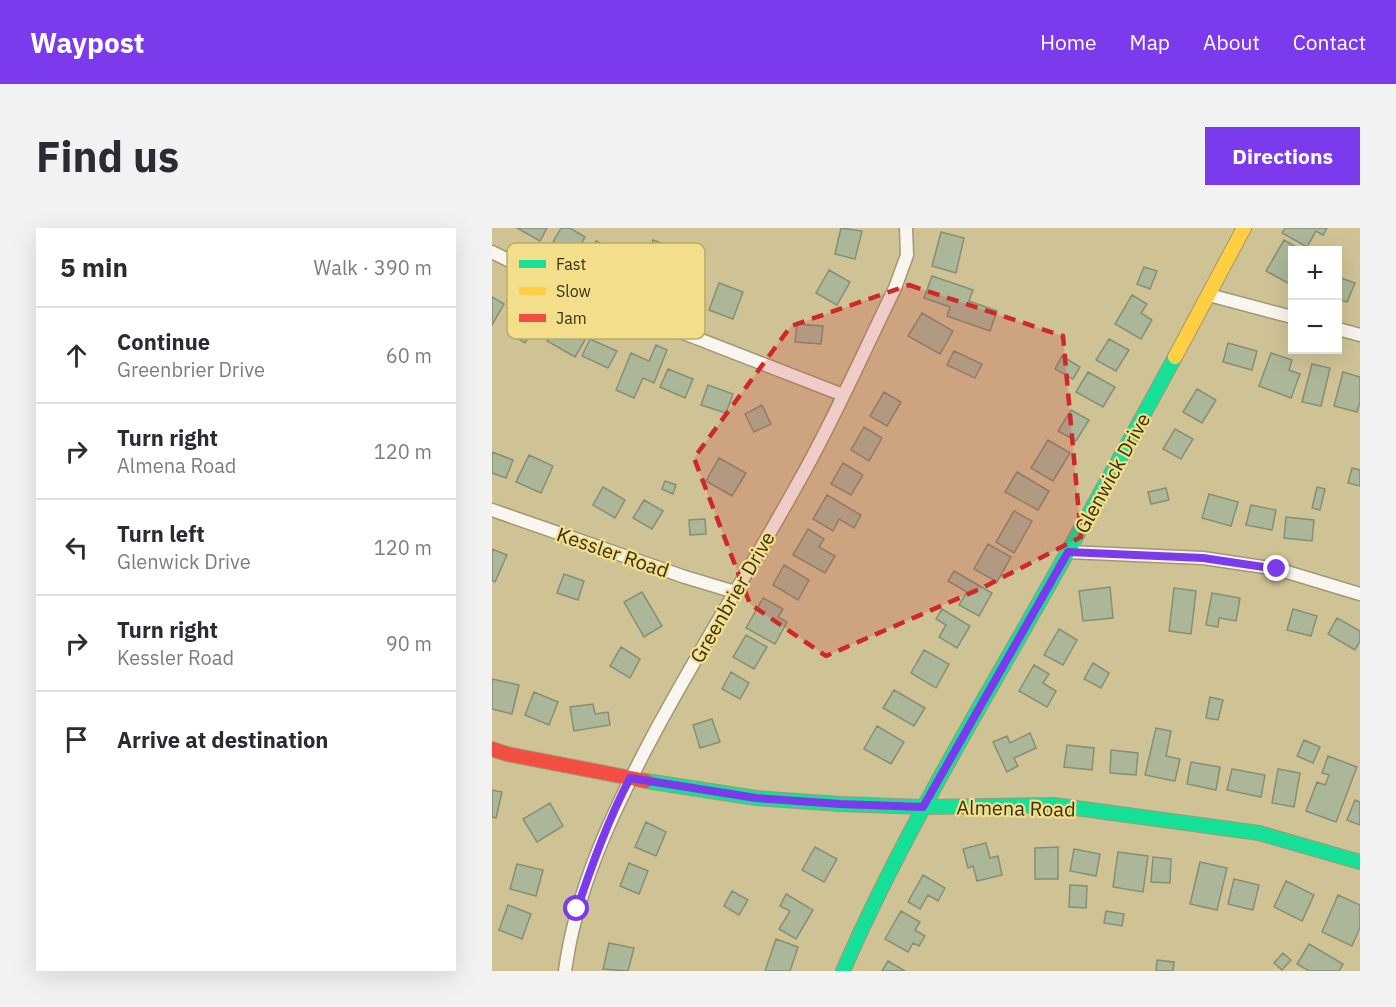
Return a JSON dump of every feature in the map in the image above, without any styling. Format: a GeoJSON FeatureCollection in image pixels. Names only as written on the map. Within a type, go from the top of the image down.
{"type":"FeatureCollection","features":[{"type":"Feature","properties":{"kind":"street","name":"Greenbrier Drive"},"geometry":{"type":"LineString","coordinates":[[565,971],[577,909],[618,801],[675,693],[799,482],[843,395],[896,288],[907,255],[906,228]]}},
{"type":"Feature","properties":{"kind":"street","name":"Glenwick Drive"},"geometry":{"type":"LineString","coordinates":[[843,971],[862,924],[923,807],[1068,552],[1244,228]]}},
{"type":"Feature","properties":{"kind":"street"},"geometry":{"type":"LineString","coordinates":[[492,252],[507,260]]}},
{"type":"Feature","properties":{"kind":"street"},"geometry":{"type":"LineString","coordinates":[[1209,295],[1288,316]]}},
{"type":"Feature","properties":{"kind":"street"},"geometry":{"type":"LineString","coordinates":[[1342,330],[1360,335]]}},
{"type":"Feature","properties":{"kind":"street"},"geometry":{"type":"LineString","coordinates":[[699,339],[843,395]]}},
{"type":"Feature","properties":{"kind":"street","name":"Kessler Road"},"geometry":{"type":"LineString","coordinates":[[492,510],[735,592]]}},
{"type":"Feature","properties":{"kind":"street"},"geometry":{"type":"LineString","coordinates":[[1068,552],[1203,558],[1277,569],[1360,594]]}},
{"type":"Feature","properties":{"kind":"street","name":"Almena Road"},"geometry":{"type":"LineString","coordinates":[[492,749],[507,754],[630,778],[756,798],[923,807],[1054,806],[1259,833],[1360,862]]}},
{"type":"Feature","properties":{"kind":"highlighted area"},"geometry":{"type":"Polygon","coordinates":[[[909,285],[1063,336],[1081,537],[982,588],[826,656],[750,604],[694,458],[791,326],[909,285]]]}},
{"type":"Feature","properties":{"kind":"building"},"geometry":{"type":"Polygon","coordinates":[[[517,228],[547,228],[540,241],[517,228]]]}},
{"type":"Feature","properties":{"kind":"building"},"geometry":{"type":"Polygon","coordinates":[[[561,228],[570,228],[585,237],[582,243],[553,242],[561,228]]]}},
{"type":"Feature","properties":{"kind":"building"},"geometry":{"type":"Polygon","coordinates":[[[841,228],[862,231],[855,259],[835,254],[841,228]]]}},
{"type":"Feature","properties":{"kind":"building"},"geometry":{"type":"Polygon","coordinates":[[[1285,228],[1327,228],[1323,235],[1316,231],[1308,246],[1282,233],[1285,228]]]}},
{"type":"Feature","properties":{"kind":"building"},"geometry":{"type":"Polygon","coordinates":[[[941,232],[964,238],[956,273],[932,266],[941,232]]]}},
{"type":"Feature","properties":{"kind":"building"},"geometry":{"type":"Polygon","coordinates":[[[1284,240],[1294,246],[1288,246],[1288,283],[1266,271],[1284,240]]]}},
{"type":"Feature","properties":{"kind":"building"},"geometry":{"type":"Polygon","coordinates":[[[1144,267],[1157,271],[1150,289],[1137,284],[1144,267]]]}},
{"type":"Feature","properties":{"kind":"building"},"geometry":{"type":"Polygon","coordinates":[[[829,270],[850,282],[837,305],[816,293],[829,270]]]}},
{"type":"Feature","properties":{"kind":"building"},"geometry":{"type":"Polygon","coordinates":[[[932,276],[973,290],[969,301],[997,311],[990,331],[947,316],[950,307],[924,298],[932,276]]]}},
{"type":"Feature","properties":{"kind":"building"},"geometry":{"type":"Polygon","coordinates":[[[1342,278],[1355,283],[1347,302],[1342,300],[1342,278]]]}},
{"type":"Feature","properties":{"kind":"building"},"geometry":{"type":"Polygon","coordinates":[[[719,283],[743,292],[733,319],[709,310],[719,283]]]}},
{"type":"Feature","properties":{"kind":"building"},"geometry":{"type":"Polygon","coordinates":[[[1132,295],[1147,304],[1141,313],[1152,320],[1141,339],[1115,324],[1132,295]]]}},
{"type":"Feature","properties":{"kind":"building"},"geometry":{"type":"Polygon","coordinates":[[[492,297],[504,304],[492,325],[492,297]]]}},
{"type":"Feature","properties":{"kind":"building"},"geometry":{"type":"Polygon","coordinates":[[[922,313],[953,331],[940,354],[908,336],[922,313]]]}},
{"type":"Feature","properties":{"kind":"building"},"geometry":{"type":"Polygon","coordinates":[[[797,324],[823,326],[821,344],[795,342],[797,324]]]}},
{"type":"Feature","properties":{"kind":"building"},"geometry":{"type":"Polygon","coordinates":[[[548,339],[585,340],[575,357],[547,341],[548,339]]]}},
{"type":"Feature","properties":{"kind":"building"},"geometry":{"type":"Polygon","coordinates":[[[590,339],[617,351],[608,368],[582,356],[590,339]]]}},
{"type":"Feature","properties":{"kind":"building"},"geometry":{"type":"Polygon","coordinates":[[[1109,339],[1129,350],[1116,371],[1096,360],[1109,339]]]}},
{"type":"Feature","properties":{"kind":"building"},"geometry":{"type":"Polygon","coordinates":[[[1228,343],[1257,351],[1252,370],[1223,362],[1228,343]]]}},
{"type":"Feature","properties":{"kind":"building"},"geometry":{"type":"Polygon","coordinates":[[[656,345],[667,350],[654,383],[643,378],[634,398],[616,390],[631,353],[649,361],[656,345]]]}},
{"type":"Feature","properties":{"kind":"building"},"geometry":{"type":"Polygon","coordinates":[[[954,351],[982,364],[975,378],[947,365],[954,351]]]}},
{"type":"Feature","properties":{"kind":"building"},"geometry":{"type":"Polygon","coordinates":[[[1271,353],[1292,360],[1289,370],[1300,374],[1291,398],[1259,386],[1271,353]]]}},
{"type":"Feature","properties":{"kind":"building"},"geometry":{"type":"Polygon","coordinates":[[[1062,356],[1080,367],[1073,379],[1055,369],[1062,356]]]}},
{"type":"Feature","properties":{"kind":"building"},"geometry":{"type":"Polygon","coordinates":[[[1312,364],[1330,368],[1321,406],[1302,402],[1312,364]]]}},
{"type":"Feature","properties":{"kind":"building"},"geometry":{"type":"Polygon","coordinates":[[[668,369],[693,379],[685,398],[660,387],[668,369]]]}},
{"type":"Feature","properties":{"kind":"building"},"geometry":{"type":"Polygon","coordinates":[[[1088,372],[1115,387],[1103,407],[1076,392],[1088,372]]]}},
{"type":"Feature","properties":{"kind":"building"},"geometry":{"type":"Polygon","coordinates":[[[1343,372],[1360,377],[1360,402],[1357,412],[1334,406],[1343,372]]]}},
{"type":"Feature","properties":{"kind":"building"},"geometry":{"type":"Polygon","coordinates":[[[708,385],[733,394],[726,413],[701,405],[708,385]]]}},
{"type":"Feature","properties":{"kind":"building"},"geometry":{"type":"Polygon","coordinates":[[[1197,389],[1216,400],[1202,423],[1183,412],[1197,389]]]}},
{"type":"Feature","properties":{"kind":"building"},"geometry":{"type":"Polygon","coordinates":[[[884,392],[901,402],[887,426],[870,416],[884,392]]]}},
{"type":"Feature","properties":{"kind":"building"},"geometry":{"type":"Polygon","coordinates":[[[762,405],[771,424],[754,432],[745,414],[762,405]]]}},
{"type":"Feature","properties":{"kind":"building"},"geometry":{"type":"Polygon","coordinates":[[[1071,410],[1089,420],[1076,441],[1058,431],[1071,410]]]}},
{"type":"Feature","properties":{"kind":"building"},"geometry":{"type":"Polygon","coordinates":[[[864,427],[882,438],[869,461],[851,450],[864,427]]]}},
{"type":"Feature","properties":{"kind":"building"},"geometry":{"type":"Polygon","coordinates":[[[1175,429],[1193,439],[1181,459],[1163,449],[1175,429]]]}},
{"type":"Feature","properties":{"kind":"building"},"geometry":{"type":"Polygon","coordinates":[[[1048,440],[1070,453],[1053,481],[1031,468],[1048,440]]]}},
{"type":"Feature","properties":{"kind":"building"},"geometry":{"type":"Polygon","coordinates":[[[492,452],[513,460],[506,478],[492,473],[492,452]]]}},
{"type":"Feature","properties":{"kind":"building"},"geometry":{"type":"Polygon","coordinates":[[[529,455],[553,466],[541,493],[516,482],[529,455]]]}},
{"type":"Feature","properties":{"kind":"building"},"geometry":{"type":"Polygon","coordinates":[[[719,458],[746,473],[732,496],[706,481],[719,458]]]}},
{"type":"Feature","properties":{"kind":"building"},"geometry":{"type":"Polygon","coordinates":[[[843,463],[863,475],[851,495],[831,484],[843,463]]]}},
{"type":"Feature","properties":{"kind":"building"},"geometry":{"type":"Polygon","coordinates":[[[1352,468],[1360,470],[1360,486],[1348,483],[1352,468]]]}},
{"type":"Feature","properties":{"kind":"building"},"geometry":{"type":"Polygon","coordinates":[[[1017,472],[1049,491],[1038,510],[1005,492],[1017,472]]]}},
{"type":"Feature","properties":{"kind":"building"},"geometry":{"type":"Polygon","coordinates":[[[665,481],[676,485],[673,494],[662,489],[665,481]]]}},
{"type":"Feature","properties":{"kind":"building"},"geometry":{"type":"Polygon","coordinates":[[[603,487],[625,500],[615,518],[593,505],[603,487]]]}},
{"type":"Feature","properties":{"kind":"building"},"geometry":{"type":"Polygon","coordinates":[[[1317,487],[1325,489],[1320,510],[1312,508],[1317,487]]]}},
{"type":"Feature","properties":{"kind":"building"},"geometry":{"type":"Polygon","coordinates":[[[1166,488],[1169,500],[1151,504],[1148,492],[1166,488]]]}},
{"type":"Feature","properties":{"kind":"building"},"geometry":{"type":"Polygon","coordinates":[[[1209,494],[1238,502],[1231,526],[1202,518],[1209,494]]]}},
{"type":"Feature","properties":{"kind":"building"},"geometry":{"type":"Polygon","coordinates":[[[827,495],[861,515],[854,528],[839,519],[833,531],[813,519],[827,495]]]}},
{"type":"Feature","properties":{"kind":"building"},"geometry":{"type":"Polygon","coordinates":[[[644,500],[663,511],[652,529],[633,518],[644,500]]]}},
{"type":"Feature","properties":{"kind":"building"},"geometry":{"type":"Polygon","coordinates":[[[1251,505],[1276,510],[1272,530],[1246,525],[1251,505]]]}},
{"type":"Feature","properties":{"kind":"building"},"geometry":{"type":"Polygon","coordinates":[[[1014,511],[1032,521],[1014,553],[996,542],[1014,511]]]}},
{"type":"Feature","properties":{"kind":"building"},"geometry":{"type":"Polygon","coordinates":[[[1286,517],[1314,520],[1312,541],[1284,538],[1286,517]]]}},
{"type":"Feature","properties":{"kind":"building"},"geometry":{"type":"Polygon","coordinates":[[[705,519],[706,534],[690,535],[689,520],[705,519]]]}},
{"type":"Feature","properties":{"kind":"building"},"geometry":{"type":"Polygon","coordinates":[[[808,529],[824,539],[819,547],[835,556],[825,573],[793,555],[808,529]]]}},
{"type":"Feature","properties":{"kind":"building"},"geometry":{"type":"Polygon","coordinates":[[[988,544],[1011,557],[997,582],[974,569],[988,544]]]}},
{"type":"Feature","properties":{"kind":"building"},"geometry":{"type":"Polygon","coordinates":[[[492,549],[507,555],[495,582],[492,580],[492,549]]]}},
{"type":"Feature","properties":{"kind":"building"},"geometry":{"type":"Polygon","coordinates":[[[784,565],[809,580],[798,600],[773,585],[784,565]]]}},
{"type":"Feature","properties":{"kind":"building"},"geometry":{"type":"Polygon","coordinates":[[[954,571],[992,593],[979,616],[959,605],[967,592],[948,581],[954,571]]]}},
{"type":"Feature","properties":{"kind":"building"},"geometry":{"type":"Polygon","coordinates":[[[564,574],[584,581],[578,600],[557,593],[564,574]]]}},
{"type":"Feature","properties":{"kind":"building"},"geometry":{"type":"Polygon","coordinates":[[[1110,587],[1113,618],[1083,621],[1079,591],[1110,587]]]}},
{"type":"Feature","properties":{"kind":"building"},"geometry":{"type":"Polygon","coordinates":[[[1174,588],[1196,591],[1191,634],[1169,631],[1174,588]]]}},
{"type":"Feature","properties":{"kind":"building"},"geometry":{"type":"Polygon","coordinates":[[[642,592],[662,626],[644,637],[624,602],[642,592]]]}},
{"type":"Feature","properties":{"kind":"building"},"geometry":{"type":"Polygon","coordinates":[[[1212,593],[1240,598],[1236,621],[1219,618],[1218,627],[1206,625],[1212,593]]]}},
{"type":"Feature","properties":{"kind":"building"},"geometry":{"type":"Polygon","coordinates":[[[763,598],[783,609],[778,617],[787,622],[775,644],[746,628],[763,598]]]}},
{"type":"Feature","properties":{"kind":"building"},"geometry":{"type":"Polygon","coordinates":[[[942,609],[970,626],[957,648],[939,637],[946,625],[936,619],[942,609]]]}},
{"type":"Feature","properties":{"kind":"building"},"geometry":{"type":"Polygon","coordinates":[[[1293,609],[1317,616],[1311,636],[1287,630],[1293,609]]]}},
{"type":"Feature","properties":{"kind":"building"},"geometry":{"type":"Polygon","coordinates":[[[1337,618],[1360,631],[1360,641],[1355,650],[1328,634],[1337,618]]]}},
{"type":"Feature","properties":{"kind":"building"},"geometry":{"type":"Polygon","coordinates":[[[1059,629],[1077,640],[1063,665],[1044,655],[1059,629]]]}},
{"type":"Feature","properties":{"kind":"building"},"geometry":{"type":"Polygon","coordinates":[[[746,635],[767,647],[754,669],[733,657],[746,635]]]}},
{"type":"Feature","properties":{"kind":"building"},"geometry":{"type":"Polygon","coordinates":[[[621,647],[640,659],[630,678],[610,666],[621,647]]]}},
{"type":"Feature","properties":{"kind":"building"},"geometry":{"type":"Polygon","coordinates":[[[924,650],[949,664],[936,688],[911,673],[924,650]]]}},
{"type":"Feature","properties":{"kind":"building"},"geometry":{"type":"Polygon","coordinates":[[[1093,663],[1109,673],[1101,688],[1084,679],[1093,663]]]}},
{"type":"Feature","properties":{"kind":"building"},"geometry":{"type":"Polygon","coordinates":[[[1034,665],[1049,674],[1043,683],[1056,691],[1047,707],[1019,691],[1034,665]]]}},
{"type":"Feature","properties":{"kind":"building"},"geometry":{"type":"Polygon","coordinates":[[[731,672],[749,683],[740,699],[722,689],[731,672]]]}},
{"type":"Feature","properties":{"kind":"building"},"geometry":{"type":"Polygon","coordinates":[[[492,679],[519,685],[512,714],[492,709],[492,679]]]}},
{"type":"Feature","properties":{"kind":"building"},"geometry":{"type":"Polygon","coordinates":[[[894,690],[925,708],[914,726],[883,708],[894,690]]]}},
{"type":"Feature","properties":{"kind":"building"},"geometry":{"type":"Polygon","coordinates":[[[534,692],[558,702],[549,725],[525,715],[534,692]]]}},
{"type":"Feature","properties":{"kind":"building"},"geometry":{"type":"Polygon","coordinates":[[[1210,697],[1223,700],[1218,720],[1206,718],[1210,697]]]}},
{"type":"Feature","properties":{"kind":"building"},"geometry":{"type":"Polygon","coordinates":[[[593,704],[595,714],[608,712],[610,725],[574,731],[570,707],[593,704]]]}},
{"type":"Feature","properties":{"kind":"building"},"geometry":{"type":"Polygon","coordinates":[[[712,719],[720,742],[700,748],[693,725],[712,719]]]}},
{"type":"Feature","properties":{"kind":"building"},"geometry":{"type":"Polygon","coordinates":[[[877,726],[904,742],[891,764],[864,749],[877,726]]]}},
{"type":"Feature","properties":{"kind":"building"},"geometry":{"type":"Polygon","coordinates":[[[1156,728],[1171,731],[1166,756],[1180,759],[1175,781],[1145,775],[1156,728]]]}},
{"type":"Feature","properties":{"kind":"building"},"geometry":{"type":"Polygon","coordinates":[[[1030,733],[1036,748],[1014,758],[1018,766],[1007,772],[993,742],[1007,736],[1010,743],[1030,733]]]}},
{"type":"Feature","properties":{"kind":"building"},"geometry":{"type":"Polygon","coordinates":[[[1304,740],[1320,747],[1313,763],[1297,756],[1304,740]]]}},
{"type":"Feature","properties":{"kind":"building"},"geometry":{"type":"Polygon","coordinates":[[[1067,745],[1094,748],[1092,770],[1064,767],[1067,745]]]}},
{"type":"Feature","properties":{"kind":"building"},"geometry":{"type":"Polygon","coordinates":[[[1111,750],[1138,753],[1136,775],[1110,773],[1111,750]]]}},
{"type":"Feature","properties":{"kind":"building"},"geometry":{"type":"Polygon","coordinates":[[[1328,756],[1357,767],[1336,822],[1306,811],[1317,782],[1325,785],[1329,775],[1322,773],[1328,756]]]}},
{"type":"Feature","properties":{"kind":"building"},"geometry":{"type":"Polygon","coordinates":[[[1191,762],[1220,767],[1216,790],[1187,784],[1191,762]]]}},
{"type":"Feature","properties":{"kind":"building"},"geometry":{"type":"Polygon","coordinates":[[[1232,769],[1265,775],[1261,797],[1227,790],[1232,769]]]}},
{"type":"Feature","properties":{"kind":"building"},"geometry":{"type":"Polygon","coordinates":[[[1278,769],[1300,773],[1294,807],[1272,803],[1278,769]]]}},
{"type":"Feature","properties":{"kind":"building"},"geometry":{"type":"Polygon","coordinates":[[[492,790],[502,792],[496,818],[492,817],[492,790]]]}},
{"type":"Feature","properties":{"kind":"building"},"geometry":{"type":"Polygon","coordinates":[[[1355,800],[1360,802],[1360,825],[1347,820],[1355,800]]]}},
{"type":"Feature","properties":{"kind":"building"},"geometry":{"type":"Polygon","coordinates":[[[550,803],[563,826],[537,842],[523,819],[550,803]]]}},
{"type":"Feature","properties":{"kind":"building"},"geometry":{"type":"Polygon","coordinates":[[[646,822],[666,832],[656,856],[635,847],[646,822]]]}},
{"type":"Feature","properties":{"kind":"building"},"geometry":{"type":"Polygon","coordinates":[[[986,843],[990,858],[998,856],[1002,875],[977,881],[973,866],[968,868],[963,849],[986,843]]]}},
{"type":"Feature","properties":{"kind":"building"},"geometry":{"type":"Polygon","coordinates":[[[815,847],[837,859],[824,882],[802,870],[815,847]]]}},
{"type":"Feature","properties":{"kind":"building"},"geometry":{"type":"Polygon","coordinates":[[[1058,847],[1058,879],[1035,879],[1035,848],[1058,847]]]}},
{"type":"Feature","properties":{"kind":"building"},"geometry":{"type":"Polygon","coordinates":[[[1074,849],[1100,854],[1096,876],[1070,871],[1074,849]]]}},
{"type":"Feature","properties":{"kind":"building"},"geometry":{"type":"Polygon","coordinates":[[[1118,852],[1148,856],[1143,892],[1113,887],[1118,852]]]}},
{"type":"Feature","properties":{"kind":"building"},"geometry":{"type":"Polygon","coordinates":[[[1153,857],[1171,859],[1170,883],[1151,882],[1153,857]]]}},
{"type":"Feature","properties":{"kind":"building"},"geometry":{"type":"Polygon","coordinates":[[[1200,862],[1227,868],[1217,910],[1190,904],[1200,862]]]}},
{"type":"Feature","properties":{"kind":"building"},"geometry":{"type":"Polygon","coordinates":[[[629,863],[648,871],[639,894],[620,886],[629,863]]]}},
{"type":"Feature","properties":{"kind":"building"},"geometry":{"type":"Polygon","coordinates":[[[517,864],[543,870],[536,896],[510,889],[517,864]]]}},
{"type":"Feature","properties":{"kind":"building"},"geometry":{"type":"Polygon","coordinates":[[[923,875],[945,888],[938,901],[928,895],[920,909],[908,902],[923,875]]]}},
{"type":"Feature","properties":{"kind":"building"},"geometry":{"type":"Polygon","coordinates":[[[1234,879],[1259,885],[1253,910],[1228,904],[1234,879]]]}},
{"type":"Feature","properties":{"kind":"building"},"geometry":{"type":"Polygon","coordinates":[[[1286,881],[1314,895],[1302,921],[1274,907],[1286,881]]]}},
{"type":"Feature","properties":{"kind":"building"},"geometry":{"type":"Polygon","coordinates":[[[1070,885],[1087,886],[1086,908],[1069,907],[1070,885]]]}},
{"type":"Feature","properties":{"kind":"building"},"geometry":{"type":"Polygon","coordinates":[[[732,891],[748,900],[739,915],[724,906],[732,891]]]}},
{"type":"Feature","properties":{"kind":"building"},"geometry":{"type":"Polygon","coordinates":[[[786,894],[813,910],[796,939],[779,929],[790,911],[780,906],[786,894]]]}},
{"type":"Feature","properties":{"kind":"building"},"geometry":{"type":"Polygon","coordinates":[[[1338,895],[1360,905],[1360,927],[1352,946],[1322,932],[1338,895]]]}},
{"type":"Feature","properties":{"kind":"building"},"geometry":{"type":"Polygon","coordinates":[[[508,905],[531,914],[522,939],[499,930],[508,905]]]}},
{"type":"Feature","properties":{"kind":"building"},"geometry":{"type":"Polygon","coordinates":[[[901,911],[920,922],[915,930],[925,936],[919,946],[913,943],[908,952],[885,939],[901,911]]]}},
{"type":"Feature","properties":{"kind":"building"},"geometry":{"type":"Polygon","coordinates":[[[1106,911],[1124,914],[1122,926],[1104,923],[1106,911]]]}},
{"type":"Feature","properties":{"kind":"building"},"geometry":{"type":"Polygon","coordinates":[[[776,939],[798,947],[790,971],[765,971],[776,939]]]}},
{"type":"Feature","properties":{"kind":"building"},"geometry":{"type":"Polygon","coordinates":[[[609,943],[634,948],[628,971],[603,969],[609,943]]]}},
{"type":"Feature","properties":{"kind":"building"},"geometry":{"type":"Polygon","coordinates":[[[1309,944],[1343,964],[1339,971],[1309,971],[1297,964],[1309,944]]]}},
{"type":"Feature","properties":{"kind":"building"},"geometry":{"type":"Polygon","coordinates":[[[1283,953],[1291,960],[1282,970],[1274,963],[1283,953]]]}},
{"type":"Feature","properties":{"kind":"building"},"geometry":{"type":"Polygon","coordinates":[[[1157,960],[1174,962],[1173,971],[1156,971],[1157,960]]]}},
{"type":"Feature","properties":{"kind":"building"},"geometry":{"type":"Polygon","coordinates":[[[888,961],[905,971],[882,971],[888,961]]]}},
{"type":"Feature","properties":{"kind":"traffic: fast"},"geometry":{"type":"LineString","coordinates":[[843,971],[862,928],[926,803],[1175,357]]}},
{"type":"Feature","properties":{"kind":"traffic: fast"},"geometry":{"type":"LineString","coordinates":[[646,781],[756,798],[840,804],[923,807],[1054,805],[1259,833],[1360,862]]}},
{"type":"Feature","properties":{"kind":"traffic: slow"},"geometry":{"type":"LineString","coordinates":[[1175,357],[1244,228]]}},
{"type":"Feature","properties":{"kind":"traffic: jam"},"geometry":{"type":"LineString","coordinates":[[492,749],[507,754],[646,781]]}},
{"type":"Feature","properties":{"kind":"route"},"geometry":{"type":"LineString","coordinates":[[577,909],[594,859],[630,778],[756,798],[923,807],[1068,552],[1203,558],[1277,569]]}}]}
